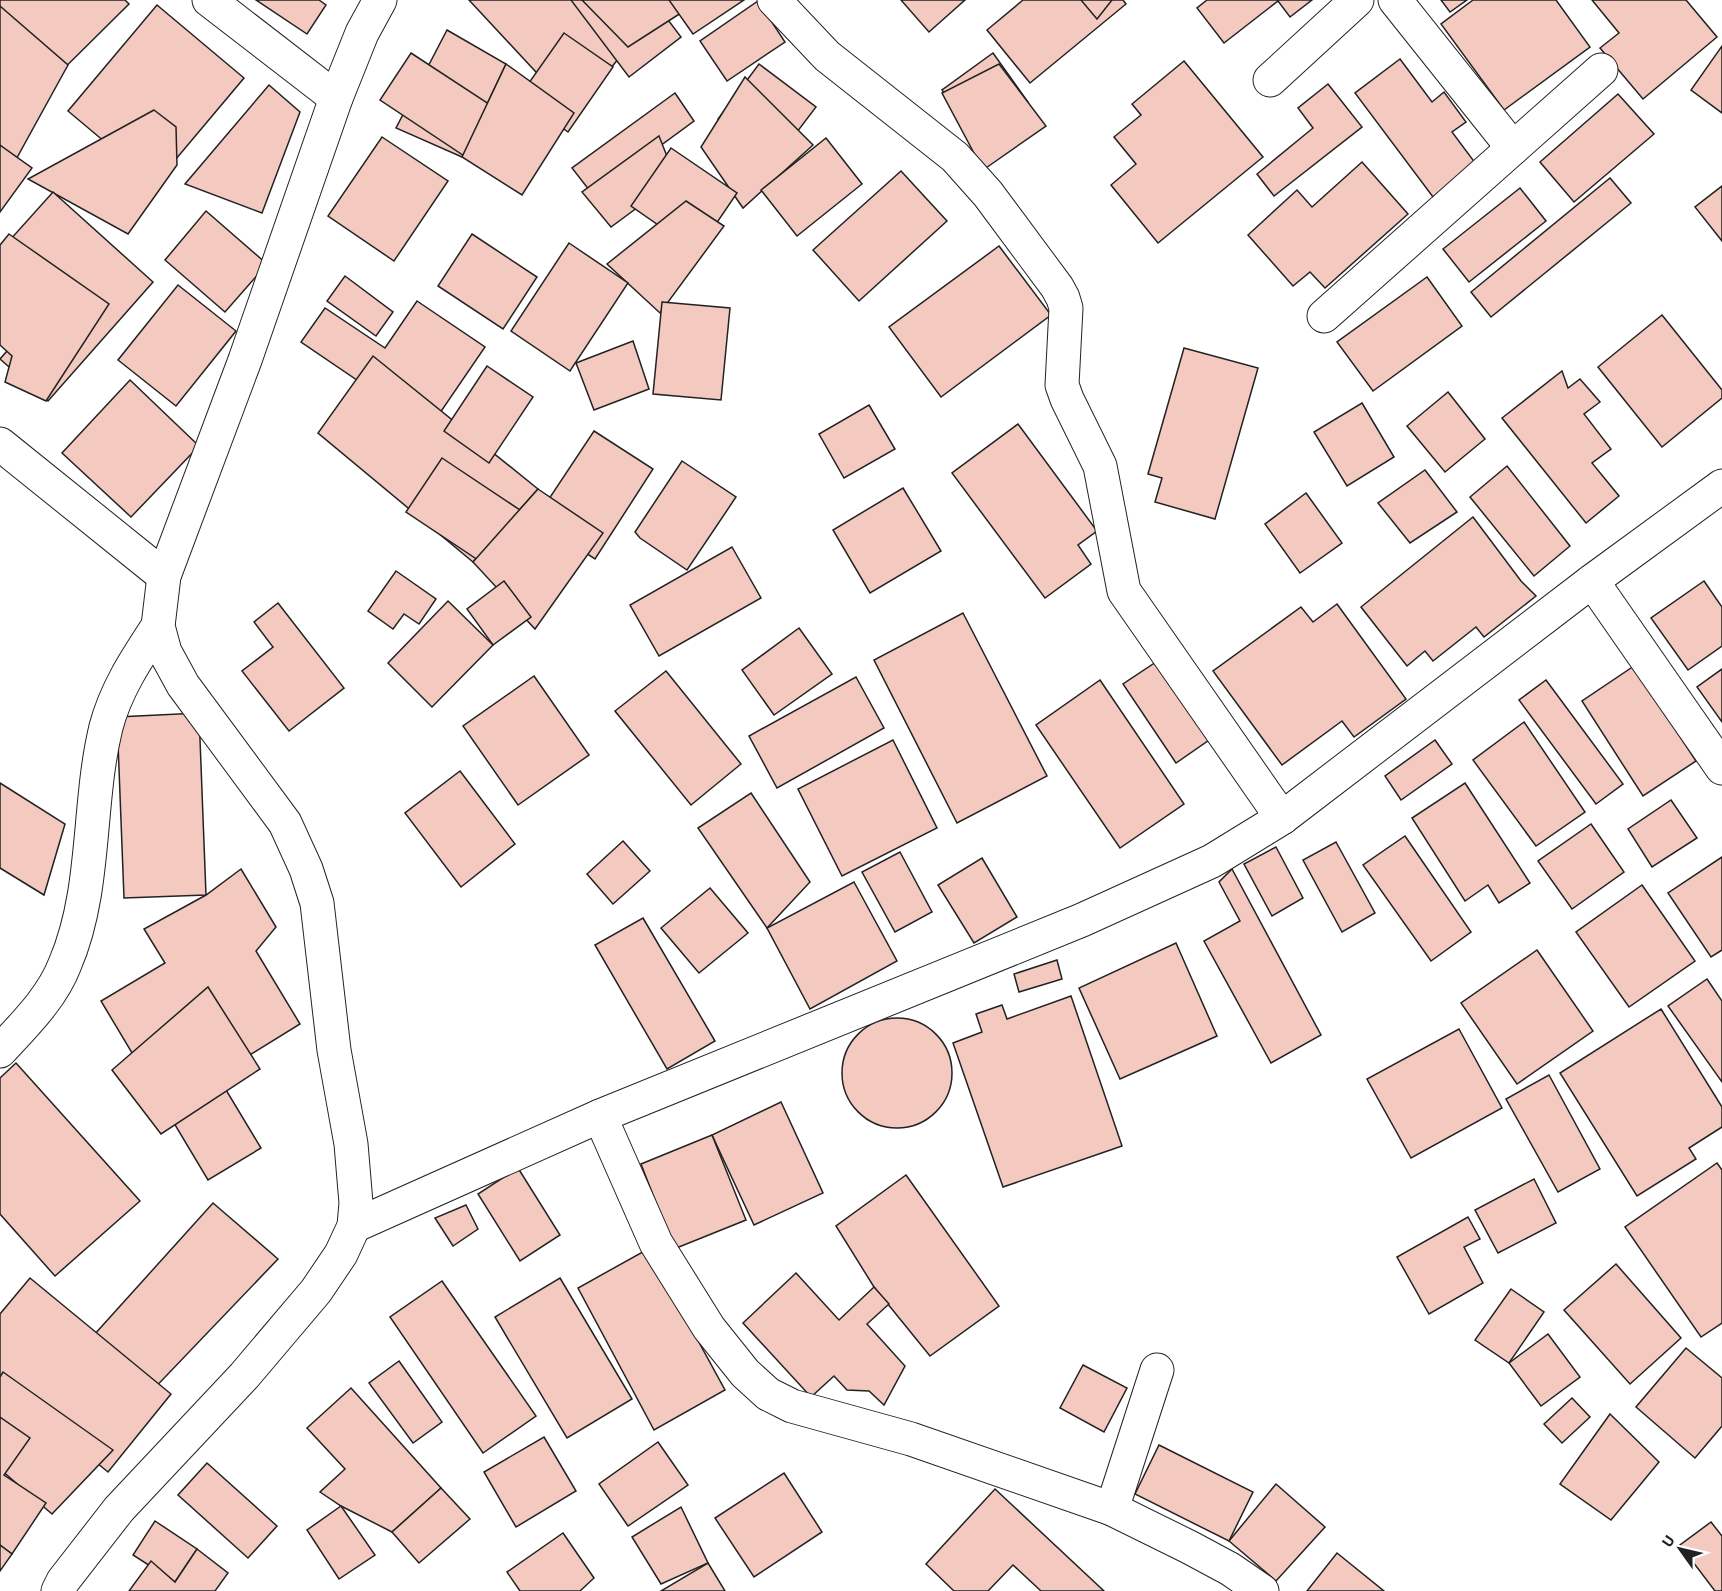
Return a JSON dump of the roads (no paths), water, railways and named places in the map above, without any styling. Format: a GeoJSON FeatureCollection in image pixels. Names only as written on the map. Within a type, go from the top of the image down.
{"type":"FeatureCollection","features":[{"type":"Feature","properties":{"kind":"street"},"geometry":{"type":"LineString","coordinates":[[209,0],[336,98]]}},
{"type":"Feature","properties":{"kind":"street"},"geometry":{"type":"LineString","coordinates":[[58,1591],[63,1581],[119,1509],[244,1376],[316,1291],[340,1254],[354,1226],[356,1203],[351,1144],[333,1050],[317,903],[306,869],[285,823],[183,685],[165,652],[158,626],[164,576],[245,360],[336,98],[362,33],[380,0]]}},
{"type":"Feature","properties":{"kind":"street"},"geometry":{"type":"LineString","coordinates":[[774,0],[827,56],[955,157],[988,194],[1057,287],[1066,308],[1062,385],[1100,465],[1124,591],[1282,818]]}},
{"type":"Feature","properties":{"kind":"street"},"geometry":{"type":"LineString","coordinates":[[1270,80],[1357,0]]}},
{"type":"Feature","properties":{"kind":"street"},"geometry":{"type":"LineString","coordinates":[[1395,0],[1513,148]]}},
{"type":"Feature","properties":{"kind":"street"},"geometry":{"type":"LineString","coordinates":[[1324,316],[1601,70]]}},
{"type":"Feature","properties":{"kind":"street"},"geometry":{"type":"LineString","coordinates":[[0,444],[164,576]]}},
{"type":"Feature","properties":{"kind":"street"},"geometry":{"type":"LineString","coordinates":[[354,1226],[600,1116],[1082,920],[1212,861],[1282,818],[1592,580],[1722,486]]}},
{"type":"Feature","properties":{"kind":"street"},"geometry":{"type":"LineString","coordinates":[[1592,580],[1722,768]]}},
{"type":"Feature","properties":{"kind":"street"},"geometry":{"type":"LineString","coordinates":[[0,1051],[43,1003],[65,965],[78,924],[87,877],[98,772],[106,727],[117,694],[158,626]]}},
{"type":"Feature","properties":{"kind":"street"},"geometry":{"type":"LineString","coordinates":[[600,1116],[656,1243],[709,1328],[745,1373],[768,1394],[792,1406],[911,1439],[1112,1509],[1230,1569],[1262,1591]]}},
{"type":"Feature","properties":{"kind":"street"},"geometry":{"type":"LineString","coordinates":[[1112,1509],[1157,1370]]}}]}
